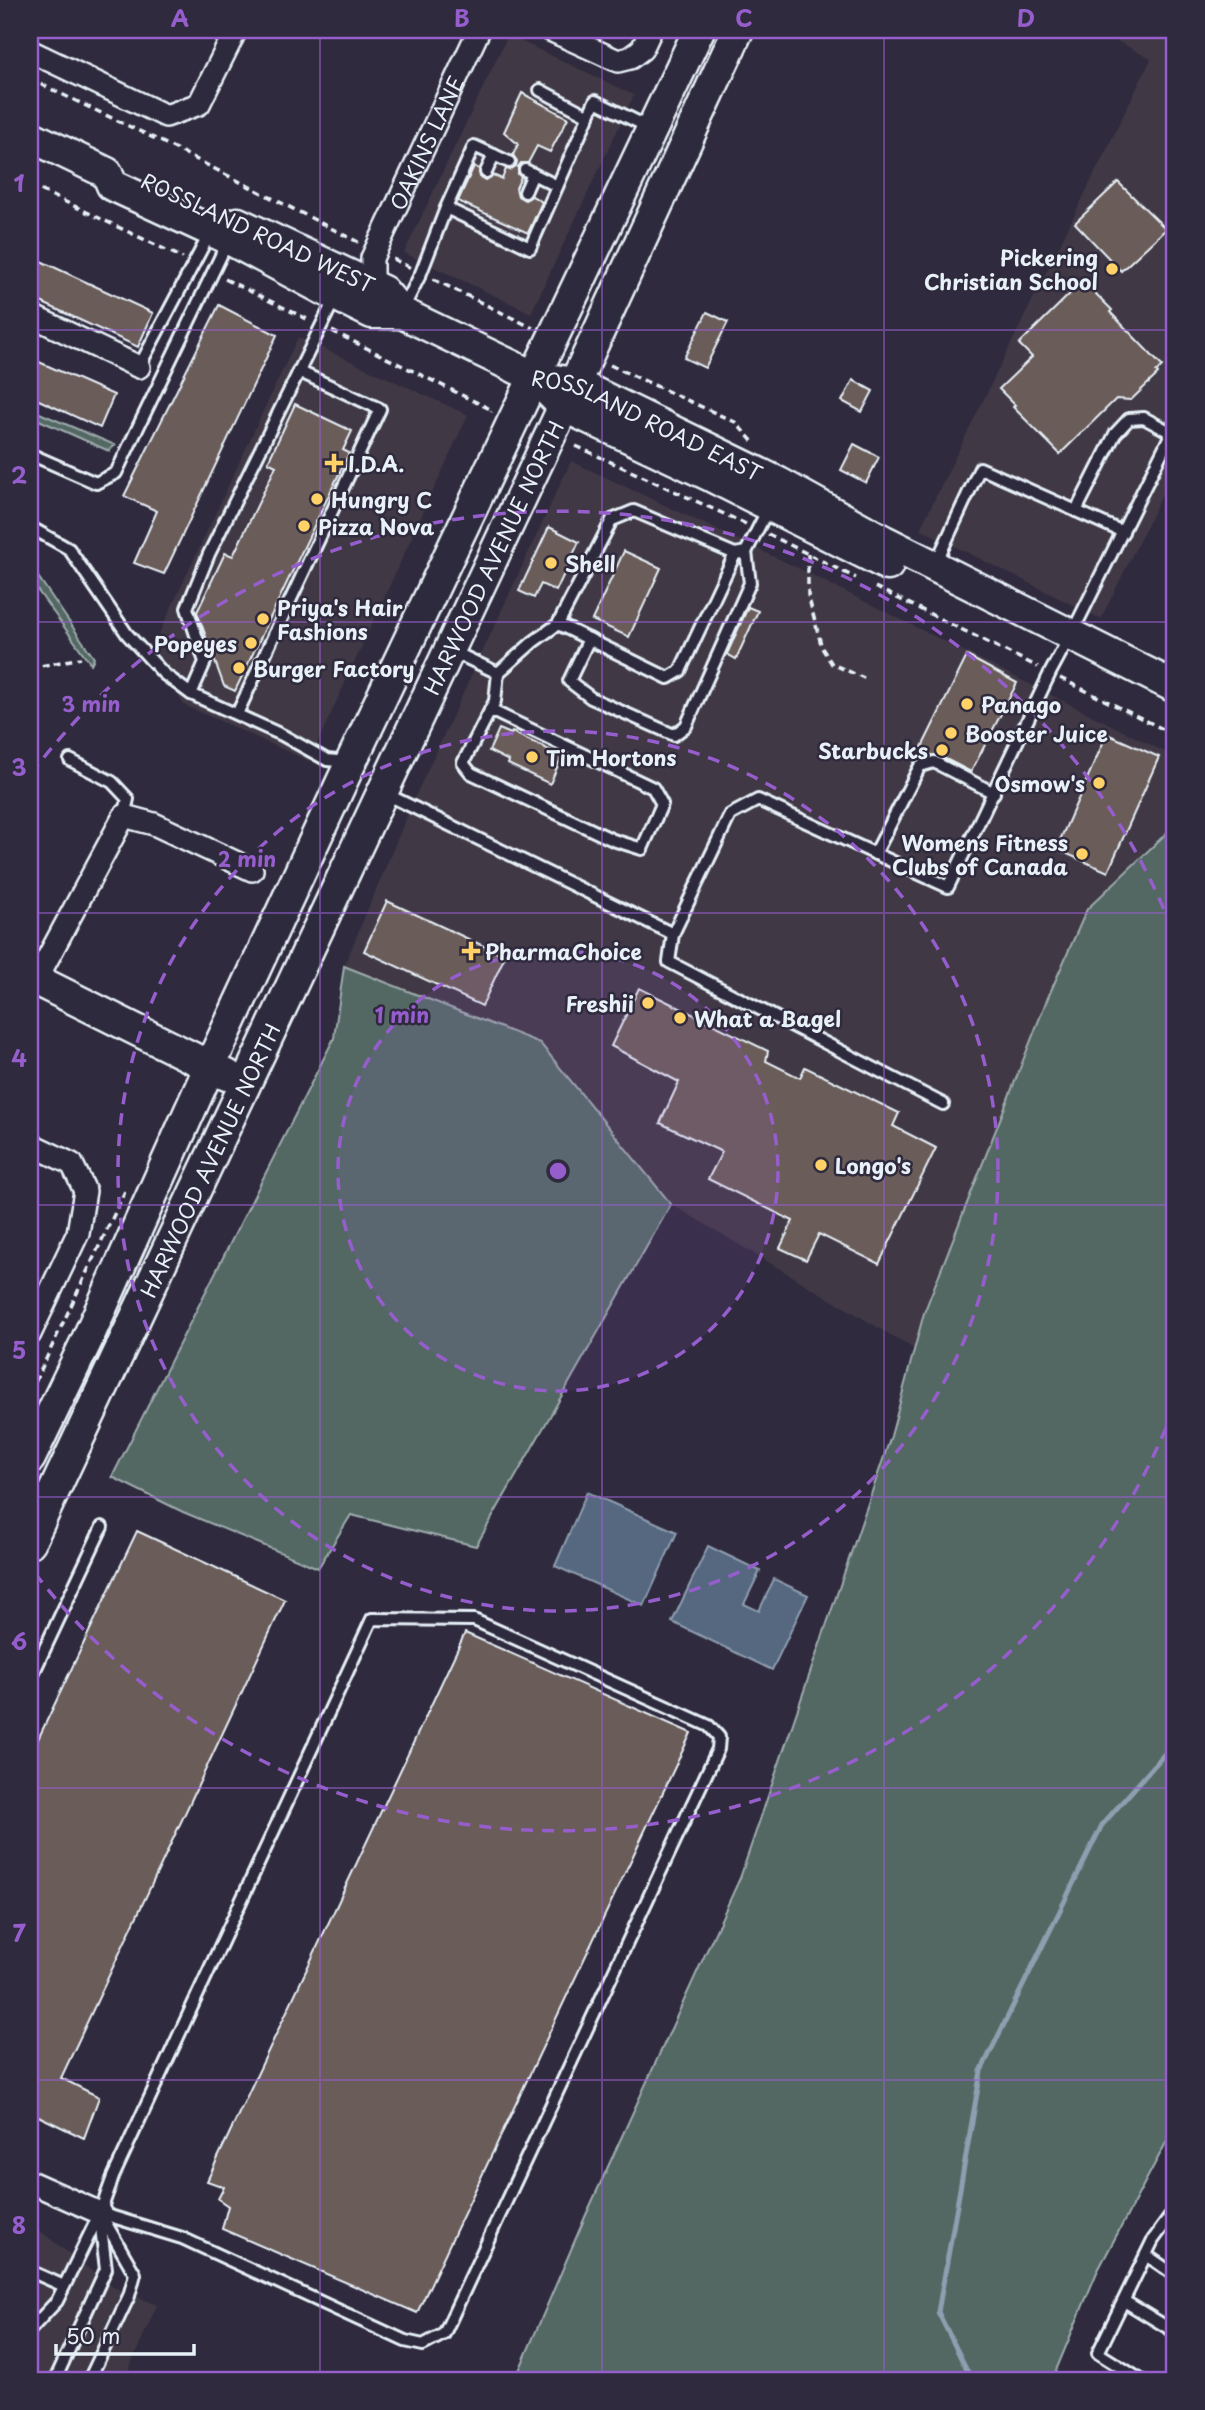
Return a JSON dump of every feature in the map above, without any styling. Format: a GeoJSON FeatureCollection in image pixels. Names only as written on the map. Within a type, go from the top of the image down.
{"type":"FeatureCollection","features":[{"type":"Feature","properties":{"kind":"main road","name":"HARWOOD AVENUE NORTH"},"geometry":{"type":"LineString","coordinates":[[30,1458],[86,1342],[209,1066],[334,775],[535,377],[699,30]]}},
{"type":"Feature","properties":{"kind":"main road","name":"HARWOOD AVENUE NORTH"},"geometry":{"type":"LineString","coordinates":[[30,1542],[738,30]]}},
{"type":"Feature","properties":{"kind":"main road","name":"ROSSLAND ROAD WEST"},"geometry":{"type":"LineString","coordinates":[[30,136],[107,173],[112,185],[220,234],[340,284],[383,291],[402,313],[535,377]]}},
{"type":"Feature","properties":{"kind":"main road","name":"ROSSLAND ROAD WEST"},"geometry":{"type":"LineString","coordinates":[[107,173],[119,166],[340,284],[372,313],[402,313]]}},
{"type":"Feature","properties":{"kind":"main road","name":"ROSSLAND ROAD EAST"},"geometry":{"type":"LineString","coordinates":[[535,377],[713,477],[764,518],[1175,706]]}},
{"type":"Feature","properties":{"kind":"main road","name":"ROSSLAND ROAD EAST"},"geometry":{"type":"LineString","coordinates":[[569,394],[779,483],[935,566],[1060,653],[1175,687]]}},
{"type":"Feature","properties":{"kind":"main road"},"geometry":{"type":"LineString","coordinates":[[334,775],[384,785]]}},
{"type":"Feature","properties":{"kind":"main road"},"geometry":{"type":"LineString","coordinates":[[33,978],[245,1084]]}},
{"type":"Feature","properties":{"kind":"street"},"geometry":{"type":"LineString","coordinates":[[30,51],[166,116],[199,104],[236,30]]}},
{"type":"Feature","properties":{"kind":"street","name":"OAKINS LANE"},"geometry":{"type":"LineString","coordinates":[[374,254],[479,30]]}},
{"type":"Feature","properties":{"kind":"street"},"geometry":{"type":"LineString","coordinates":[[550,30],[618,61],[630,58],[642,49],[652,30]]}},
{"type":"Feature","properties":{"kind":"street"},"geometry":{"type":"LineString","coordinates":[[340,284],[374,254]]}},
{"type":"Feature","properties":{"kind":"street"},"geometry":{"type":"LineString","coordinates":[[374,254],[372,275],[376,288]]}},
{"type":"Feature","properties":{"kind":"street"},"geometry":{"type":"LineString","coordinates":[[30,315],[139,367]]}},
{"type":"Feature","properties":{"kind":"street"},"geometry":{"type":"LineString","coordinates":[[33,978],[124,816],[153,824],[252,870]]}},
{"type":"Feature","properties":{"kind":"street"},"geometry":{"type":"LineString","coordinates":[[30,1144],[72,1164],[85,1191],[78,1233],[30,1334]]}},
{"type":"Feature","properties":{"kind":"street"},"geometry":{"type":"LineString","coordinates":[[30,2182],[100,2213]]}},
{"type":"Feature","properties":{"kind":"lane"},"geometry":{"type":"LineString","coordinates":[[540,90],[589,116]]}},
{"type":"Feature","properties":{"kind":"lane"},"geometry":{"type":"LineString","coordinates":[[446,208],[467,212],[506,230],[530,248],[596,101],[652,129]]}},
{"type":"Feature","properties":{"kind":"lane"},"geometry":{"type":"LineString","coordinates":[[402,313],[474,146],[509,162]]}},
{"type":"Feature","properties":{"kind":"lane"},"geometry":{"type":"LineString","coordinates":[[486,172],[494,155]]}},
{"type":"Feature","properties":{"kind":"lane"},"geometry":{"type":"LineString","coordinates":[[525,192],[529,172],[557,187]]}},
{"type":"Feature","properties":{"kind":"lane"},"geometry":{"type":"LineString","coordinates":[[139,367],[194,264],[220,234]]}},
{"type":"Feature","properties":{"kind":"lane"},"geometry":{"type":"LineString","coordinates":[[30,454],[96,483],[116,473],[213,273],[220,234]]}},
{"type":"Feature","properties":{"kind":"lane"},"geometry":{"type":"LineString","coordinates":[[191,694],[205,662],[187,608],[209,554],[340,284]]}},
{"type":"Feature","properties":{"kind":"lane"},"geometry":{"type":"LineString","coordinates":[[237,714],[380,409],[298,372]]}},
{"type":"Feature","properties":{"kind":"lane"},"geometry":{"type":"LineString","coordinates":[[943,1104],[669,961],[673,934],[730,815],[758,800],[948,887],[1060,653],[1174,429],[1144,418],[1129,419],[1115,434],[1076,511]]}},
{"type":"Feature","properties":{"kind":"lane"},"geometry":{"type":"LineString","coordinates":[[935,566],[980,468],[1123,531]]}},
{"type":"Feature","properties":{"kind":"lane"},"geometry":{"type":"LineString","coordinates":[[490,710],[653,788],[662,804],[642,849],[613,840],[471,773],[463,764],[490,710],[495,701],[498,673],[558,624],[612,520],[634,512],[740,553]]}},
{"type":"Feature","properties":{"kind":"lane"},"geometry":{"type":"LineString","coordinates":[[558,624],[668,678],[680,671],[740,553],[764,518]]}},
{"type":"Feature","properties":{"kind":"lane"},"geometry":{"type":"LineString","coordinates":[[30,527],[69,549],[127,634],[164,674],[191,694],[282,735],[334,775]]}},
{"type":"Feature","properties":{"kind":"lane"},"geometry":{"type":"LineString","coordinates":[[589,639],[569,681],[591,698],[674,735],[686,726],[750,583],[740,553]]}},
{"type":"Feature","properties":{"kind":"lane"},"geometry":{"type":"LineString","coordinates":[[449,649],[498,673]]}},
{"type":"Feature","properties":{"kind":"lane"},"geometry":{"type":"LineString","coordinates":[[70,760],[112,782],[128,799],[124,816]]}},
{"type":"Feature","properties":{"kind":"lane"},"geometry":{"type":"LineString","coordinates":[[876,854],[923,763],[934,762],[994,793]]}},
{"type":"Feature","properties":{"kind":"lane"},"geometry":{"type":"LineString","coordinates":[[384,785],[673,934]]}},
{"type":"Feature","properties":{"kind":"lane"},"geometry":{"type":"LineString","coordinates":[[30,1681],[102,1527]]}},
{"type":"Feature","properties":{"kind":"lane"},"geometry":{"type":"LineString","coordinates":[[30,2330],[57,2301],[100,2213],[113,2177],[372,1619],[474,1620],[709,1726],[719,1737],[718,1749],[444,2334],[424,2345],[405,2341],[182,2238],[100,2213]]}},
{"type":"Feature","properties":{"kind":"lane"},"geometry":{"type":"LineString","coordinates":[[55,2380],[106,2269],[100,2213]]}},
{"type":"Feature","properties":{"kind":"lane"},"geometry":{"type":"LineString","coordinates":[[89,2380],[129,2296],[135,2274],[100,2213]]}},
{"type":"Feature","properties":{"kind":"lane"},"geometry":{"type":"LineString","coordinates":[[1137,2379],[1098,2353],[1153,2241],[1174,2216]]}},
{"type":"Feature","properties":{"kind":"lane"},"geometry":{"type":"LineString","coordinates":[[1146,2255],[1175,2275]]}},
{"type":"Feature","properties":{"kind":"lane"},"geometry":{"type":"LineString","coordinates":[[30,2271],[64,2286]]}},
{"type":"Feature","properties":{"kind":"lane"},"geometry":{"type":"LineString","coordinates":[[1124,2301],[1175,2332]]}},
{"type":"Feature","properties":{"kind":"path"},"geometry":{"type":"LineString","coordinates":[[30,79],[162,142],[374,254],[421,273],[554,338]]}},
{"type":"Feature","properties":{"kind":"path"},"geometry":{"type":"LineString","coordinates":[[30,185],[194,264]]}},
{"type":"Feature","properties":{"kind":"path"},"geometry":{"type":"LineString","coordinates":[[213,273],[492,410]]}},
{"type":"Feature","properties":{"kind":"path"},"geometry":{"type":"LineString","coordinates":[[576,446],[764,518],[808,554],[1060,653],[1175,735]]}},
{"type":"Feature","properties":{"kind":"path"},"geometry":{"type":"LineString","coordinates":[[808,554],[808,595],[822,648],[832,664],[864,678]]}},
{"type":"Feature","properties":{"kind":"path"},"geometry":{"type":"LineString","coordinates":[[30,668],[81,658]]}},
{"type":"Feature","properties":{"kind":"shaded area","name":"Pickering Christian School"},"geometry":{"type":"Polygon","coordinates":[[[1096,30],[1175,30],[1175,468],[1101,619],[920,529],[1151,59],[1096,30]]]}},
{"type":"Feature","properties":{"kind":"shaded area"},"geometry":{"type":"Polygon","coordinates":[[[508,35],[634,95],[531,313],[404,253],[508,35]]]}},
{"type":"Feature","properties":{"kind":"shaded area"},"geometry":{"type":"Polygon","coordinates":[[[298,337],[468,415],[309,761],[184,705],[151,651],[298,337]]]}},
{"type":"Feature","properties":{"kind":"shaded area"},"geometry":{"type":"Polygon","coordinates":[[[571,461],[798,568],[1175,757],[1175,825],[1087,909],[924,1313],[914,1349],[671,1204],[540,1043],[344,966],[415,797],[571,461]]]}},
{"type":"Feature","properties":{"kind":"shaded area"},"geometry":{"type":"Polygon","coordinates":[[[30,2223],[111,2286],[157,2305],[124,2380],[30,2380],[30,2223]]]}},
{"type":"Feature","properties":{"kind":"green space"},"geometry":{"type":"Polygon","coordinates":[[[30,409],[115,445],[109,451],[30,416],[30,409]]]}},
{"type":"Feature","properties":{"kind":"green space"},"geometry":{"type":"Polygon","coordinates":[[[30,565],[94,658],[91,664],[30,580],[30,565]]]}},
{"type":"Feature","properties":{"kind":"green space"},"geometry":{"type":"Polygon","coordinates":[[[1175,825],[1175,2126],[1097,2272],[1052,2380],[515,2380],[585,2217],[740,1878],[891,1436],[924,1313],[1046,1002],[1087,909],[1175,825]]]}},
{"type":"Feature","properties":{"kind":"green space"},"geometry":{"type":"Polygon","coordinates":[[[344,966],[540,1043],[671,1204],[476,1546],[351,1515],[318,1568],[183,1512],[112,1477],[334,1038],[344,966]]]}},
{"type":"Feature","properties":{"kind":"water"},"geometry":{"type":"Polygon","coordinates":[[[587,1492],[677,1532],[644,1606],[555,1566],[587,1492]]]}},
{"type":"Feature","properties":{"kind":"water"},"geometry":{"type":"Polygon","coordinates":[[[708,1546],[760,1571],[744,1604],[759,1611],[774,1579],[808,1595],[772,1670],[672,1622],[708,1546]]]}},
{"type":"Feature","properties":{"kind":"building"},"geometry":{"type":"Polygon","coordinates":[[[522,93],[568,118],[550,152],[537,146],[528,163],[521,163],[518,167],[521,177],[516,188],[518,196],[525,200],[532,196],[542,202],[528,233],[458,201],[474,166],[479,169],[480,177],[486,180],[493,175],[502,179],[506,169],[510,170],[516,166],[517,161],[513,155],[518,144],[504,132],[522,93]]]}},
{"type":"Feature","properties":{"kind":"building"},"geometry":{"type":"Polygon","coordinates":[[[1118,182],[1166,229],[1121,271],[1075,223],[1118,182]]]}},
{"type":"Feature","properties":{"kind":"building"},"geometry":{"type":"Polygon","coordinates":[[[30,256],[153,313],[138,347],[30,297],[30,256]]]}},
{"type":"Feature","properties":{"kind":"building"},"geometry":{"type":"Polygon","coordinates":[[[1083,281],[1162,366],[1156,372],[1158,374],[1131,400],[1116,399],[1060,454],[1013,407],[1015,405],[999,389],[1032,357],[1019,344],[1083,281]]]}},
{"type":"Feature","properties":{"kind":"building"},"geometry":{"type":"Polygon","coordinates":[[[219,305],[277,335],[164,574],[134,563],[157,511],[124,496],[219,305]]]}},
{"type":"Feature","properties":{"kind":"building"},"geometry":{"type":"Polygon","coordinates":[[[707,312],[728,322],[705,368],[684,358],[707,312]]]}},
{"type":"Feature","properties":{"kind":"building"},"geometry":{"type":"Polygon","coordinates":[[[30,358],[114,395],[100,428],[30,396],[30,358]]]}},
{"type":"Feature","properties":{"kind":"building"},"geometry":{"type":"Polygon","coordinates":[[[853,380],[873,391],[862,412],[842,401],[853,380]]]}},
{"type":"Feature","properties":{"kind":"building"},"geometry":{"type":"Polygon","coordinates":[[[295,404],[352,431],[343,450],[349,453],[235,691],[224,686],[197,612],[225,553],[233,556],[276,466],[268,462],[295,404]]]}},
{"type":"Feature","properties":{"kind":"building"},"geometry":{"type":"Polygon","coordinates":[[[854,444],[879,457],[866,483],[841,470],[854,444]]]}},
{"type":"Feature","properties":{"kind":"building","name":"Shell"},"geometry":{"type":"Polygon","coordinates":[[[549,527],[579,542],[556,591],[541,584],[534,598],[519,591],[549,527]]]}},
{"type":"Feature","properties":{"kind":"building"},"geometry":{"type":"Polygon","coordinates":[[[624,551],[661,568],[629,637],[592,620],[624,551]]]}},
{"type":"Feature","properties":{"kind":"building"},"geometry":{"type":"Polygon","coordinates":[[[748,607],[758,611],[736,659],[727,654],[748,607]]]}},
{"type":"Feature","properties":{"kind":"building"},"geometry":{"type":"Polygon","coordinates":[[[967,656],[1017,683],[971,772],[938,755],[920,751],[967,656]]]}},
{"type":"Feature","properties":{"kind":"building","name":"Tim Hortons"},"geometry":{"type":"Polygon","coordinates":[[[499,729],[511,734],[512,732],[562,756],[550,784],[508,764],[509,761],[489,751],[499,729]]]}},
{"type":"Feature","properties":{"kind":"building"},"geometry":{"type":"Polygon","coordinates":[[[1107,734],[1159,757],[1108,872],[1056,849],[1107,734]]]}},
{"type":"Feature","properties":{"kind":"building"},"geometry":{"type":"Polygon","coordinates":[[[387,901],[505,956],[482,1006],[364,951],[387,901]]]}},
{"type":"Feature","properties":{"kind":"building","name":"Longo's"},"geometry":{"type":"Polygon","coordinates":[[[639,988],[768,1051],[766,1061],[800,1078],[805,1067],[899,1113],[893,1126],[936,1148],[879,1264],[819,1234],[806,1260],[780,1248],[793,1221],[708,1179],[722,1152],[660,1123],[679,1082],[611,1046],[639,988]]]}},
{"type":"Feature","properties":{"kind":"building"},"geometry":{"type":"Polygon","coordinates":[[[137,1531],[285,1600],[61,2078],[99,2097],[84,2138],[30,2112],[30,1756],[137,1531]]]}},
{"type":"Feature","properties":{"kind":"building"},"geometry":{"type":"Polygon","coordinates":[[[465,1633],[691,1733],[417,2313],[222,2229],[228,2206],[218,2199],[224,2187],[207,2181],[465,1633]]]}},
{"type":"Feature","properties":{"kind":"waterway"},"geometry":{"type":"LineString","coordinates":[[972,2380],[938,2312],[981,2071],[1102,1825],[1175,1742]]}},
{"type":"Feature","properties":{"kind":"place","name":"Pickering Christian School"},"geometry":{"type":"Point","coordinates":[1112,269]}},
{"type":"Feature","properties":{"kind":"place","name":"I.D.A."},"geometry":{"type":"Point","coordinates":[334,463]}},
{"type":"Feature","properties":{"kind":"place","name":"Hungry C"},"geometry":{"type":"Point","coordinates":[317,499]}},
{"type":"Feature","properties":{"kind":"place","name":"Pizza Nova"},"geometry":{"type":"Point","coordinates":[304,526]}},
{"type":"Feature","properties":{"kind":"place","name":"Shell"},"geometry":{"type":"Point","coordinates":[551,563]}},
{"type":"Feature","properties":{"kind":"place","name":"Priya's Hair Fashions"},"geometry":{"type":"Point","coordinates":[263,619]}},
{"type":"Feature","properties":{"kind":"place","name":"Popeyes"},"geometry":{"type":"Point","coordinates":[251,643]}},
{"type":"Feature","properties":{"kind":"place","name":"Burger Factory"},"geometry":{"type":"Point","coordinates":[239,668]}},
{"type":"Feature","properties":{"kind":"place","name":"Panago"},"geometry":{"type":"Point","coordinates":[967,704]}},
{"type":"Feature","properties":{"kind":"place","name":"Booster Juice"},"geometry":{"type":"Point","coordinates":[951,733]}},
{"type":"Feature","properties":{"kind":"place","name":"Starbucks"},"geometry":{"type":"Point","coordinates":[942,750]}},
{"type":"Feature","properties":{"kind":"place","name":"Tim Hortons"},"geometry":{"type":"Point","coordinates":[532,757]}},
{"type":"Feature","properties":{"kind":"place","name":"Osmow's"},"geometry":{"type":"Point","coordinates":[1099,783]}},
{"type":"Feature","properties":{"kind":"place","name":"Womens Fitness Clubs of Canada"},"geometry":{"type":"Point","coordinates":[1082,854]}},
{"type":"Feature","properties":{"kind":"place","name":"PharmaChoice"},"geometry":{"type":"Point","coordinates":[471,951]}},
{"type":"Feature","properties":{"kind":"place","name":"Freshii"},"geometry":{"type":"Point","coordinates":[648,1003]}},
{"type":"Feature","properties":{"kind":"place","name":"What a Bagel"},"geometry":{"type":"Point","coordinates":[680,1018]}},
{"type":"Feature","properties":{"kind":"place","name":"Longo's"},"geometry":{"type":"Point","coordinates":[821,1165]}}]}
